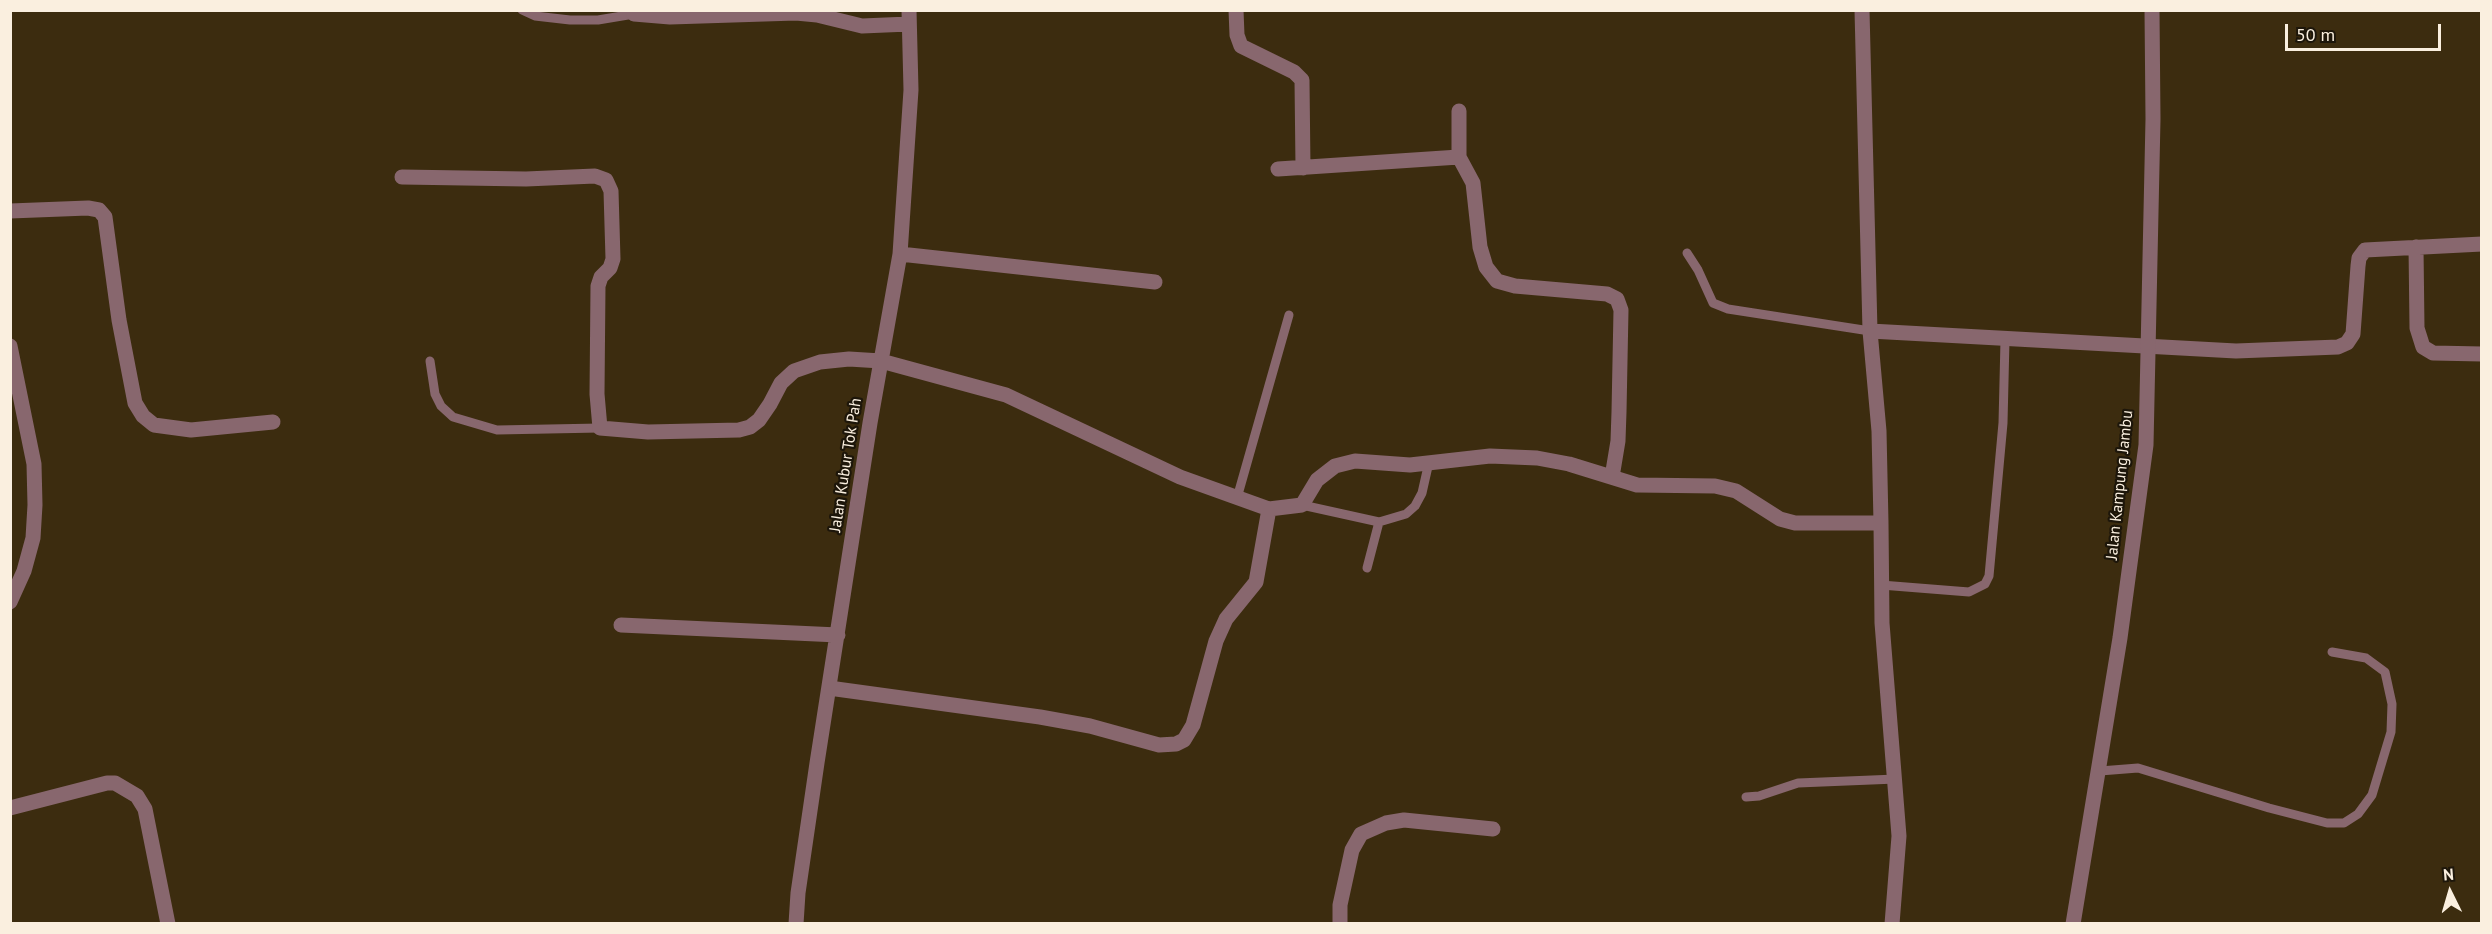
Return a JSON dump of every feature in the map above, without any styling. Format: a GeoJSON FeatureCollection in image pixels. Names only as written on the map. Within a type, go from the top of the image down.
{"type":"FeatureCollection","features":[{"type":"Feature","properties":{"kind":"street"},"geometry":{"type":"LineString","coordinates":[[1236,10],[1237,35],[1241,46],[1294,72],[1302,80],[1303,168]]}},
{"type":"Feature","properties":{"kind":"street"},"geometry":{"type":"LineString","coordinates":[[1862,10],[1870,331],[1879,431],[1882,622],[1899,836],[1892,924]]}},
{"type":"Feature","properties":{"kind":"street","name":"Jalan Kampung Jambu"},"geometry":{"type":"LineString","coordinates":[[2073,924],[2100,771],[2146,445],[2153,119],[2152,10]]}},
{"type":"Feature","properties":{"kind":"street"},"geometry":{"type":"LineString","coordinates":[[634,12],[670,17],[796,13],[817,15],[862,26],[909,17]]}},
{"type":"Feature","properties":{"kind":"street","name":"Jalan Kubur Tok Pah"},"geometry":{"type":"LineString","coordinates":[[796,924],[798,893],[838,635],[900,254],[911,90],[909,17]]}},
{"type":"Feature","properties":{"kind":"street"},"geometry":{"type":"LineString","coordinates":[[1459,111],[1459,157],[1473,183],[1480,247],[1486,267],[1497,281],[1515,286],[1607,294],[1613,296],[1620,304],[1620,412],[1612,477]]}},
{"type":"Feature","properties":{"kind":"street"},"geometry":{"type":"LineString","coordinates":[[1278,169],[1459,157]]}},
{"type":"Feature","properties":{"kind":"street"},"geometry":{"type":"LineString","coordinates":[[402,177],[526,179],[595,176],[606,180],[611,191],[613,259],[598,286],[597,394],[600,428],[648,432],[739,430],[750,427],[759,420],[781,383],[794,371],[820,362],[849,359],[881,362],[1006,395],[1180,477],[1269,509],[1302,505],[1317,480],[1335,466],[1355,461],[1410,465],[1490,456],[1537,458],[1636,484],[1715,486],[1736,491],[1780,519],[1795,523],[1881,523]]}},
{"type":"Feature","properties":{"kind":"street"},"geometry":{"type":"LineString","coordinates":[[10,211],[88,208],[99,210],[105,217],[119,320],[135,403],[143,416],[154,425],[191,430],[273,422]]}},
{"type":"Feature","properties":{"kind":"street"},"geometry":{"type":"LineString","coordinates":[[1870,331],[2236,351],[2338,347],[2347,343],[2353,334],[2359,258],[2365,250],[2481,244]]}},
{"type":"Feature","properties":{"kind":"street"},"geometry":{"type":"LineString","coordinates":[[2416,247],[2417,328],[2423,347],[2433,353],[2481,354]]}},
{"type":"Feature","properties":{"kind":"street"},"geometry":{"type":"LineString","coordinates":[[900,254],[1155,282]]}},
{"type":"Feature","properties":{"kind":"street"},"geometry":{"type":"LineString","coordinates":[[10,346],[34,464],[35,505],[33,538],[24,571],[10,602]]}},
{"type":"Feature","properties":{"kind":"street"},"geometry":{"type":"LineString","coordinates":[[830,688],[1040,717],[1090,726],[1159,745],[1176,744],[1184,740],[1193,725],[1216,641],[1226,619],[1256,582],[1269,509]]}},
{"type":"Feature","properties":{"kind":"street"},"geometry":{"type":"LineString","coordinates":[[621,625],[838,635]]}},
{"type":"Feature","properties":{"kind":"street"},"geometry":{"type":"LineString","coordinates":[[10,808],[107,783],[115,783],[137,796],[145,809],[168,924]]}},
{"type":"Feature","properties":{"kind":"street"},"geometry":{"type":"LineString","coordinates":[[1340,924],[1340,905],[1352,850],[1361,834],[1386,823],[1404,820],[1493,829]]}},
{"type":"Feature","properties":{"kind":"lane"},"geometry":{"type":"LineString","coordinates":[[522,10],[535,16],[570,20],[598,20],[634,12]]}},
{"type":"Feature","properties":{"kind":"lane"},"geometry":{"type":"LineString","coordinates":[[1687,253],[1698,270],[1713,303],[1728,309],[1870,331]]}},
{"type":"Feature","properties":{"kind":"lane"},"geometry":{"type":"LineString","coordinates":[[1237,498],[1289,315]]}},
{"type":"Feature","properties":{"kind":"lane"},"geometry":{"type":"LineString","coordinates":[[1881,585],[1969,592],[1977,589],[1989,576],[2003,423],[2005,340]]}},
{"type":"Feature","properties":{"kind":"lane"},"geometry":{"type":"LineString","coordinates":[[430,362],[435,394],[441,406],[453,417],[497,430],[600,428]]}},
{"type":"Feature","properties":{"kind":"lane"},"geometry":{"type":"LineString","coordinates":[[1302,505],[1379,522],[1406,514],[1416,506],[1422,493],[1429,462]]}},
{"type":"Feature","properties":{"kind":"lane"},"geometry":{"type":"LineString","coordinates":[[1367,568],[1379,522]]}},
{"type":"Feature","properties":{"kind":"lane"},"geometry":{"type":"LineString","coordinates":[[2100,771],[2138,768],[2269,808],[2327,823],[2344,823],[2358,814],[2372,795],[2391,732],[2392,704],[2385,672],[2366,658],[2332,652]]}},
{"type":"Feature","properties":{"kind":"lane"},"geometry":{"type":"LineString","coordinates":[[1746,797],[1759,796],[1798,783],[1896,779]]}}]}
